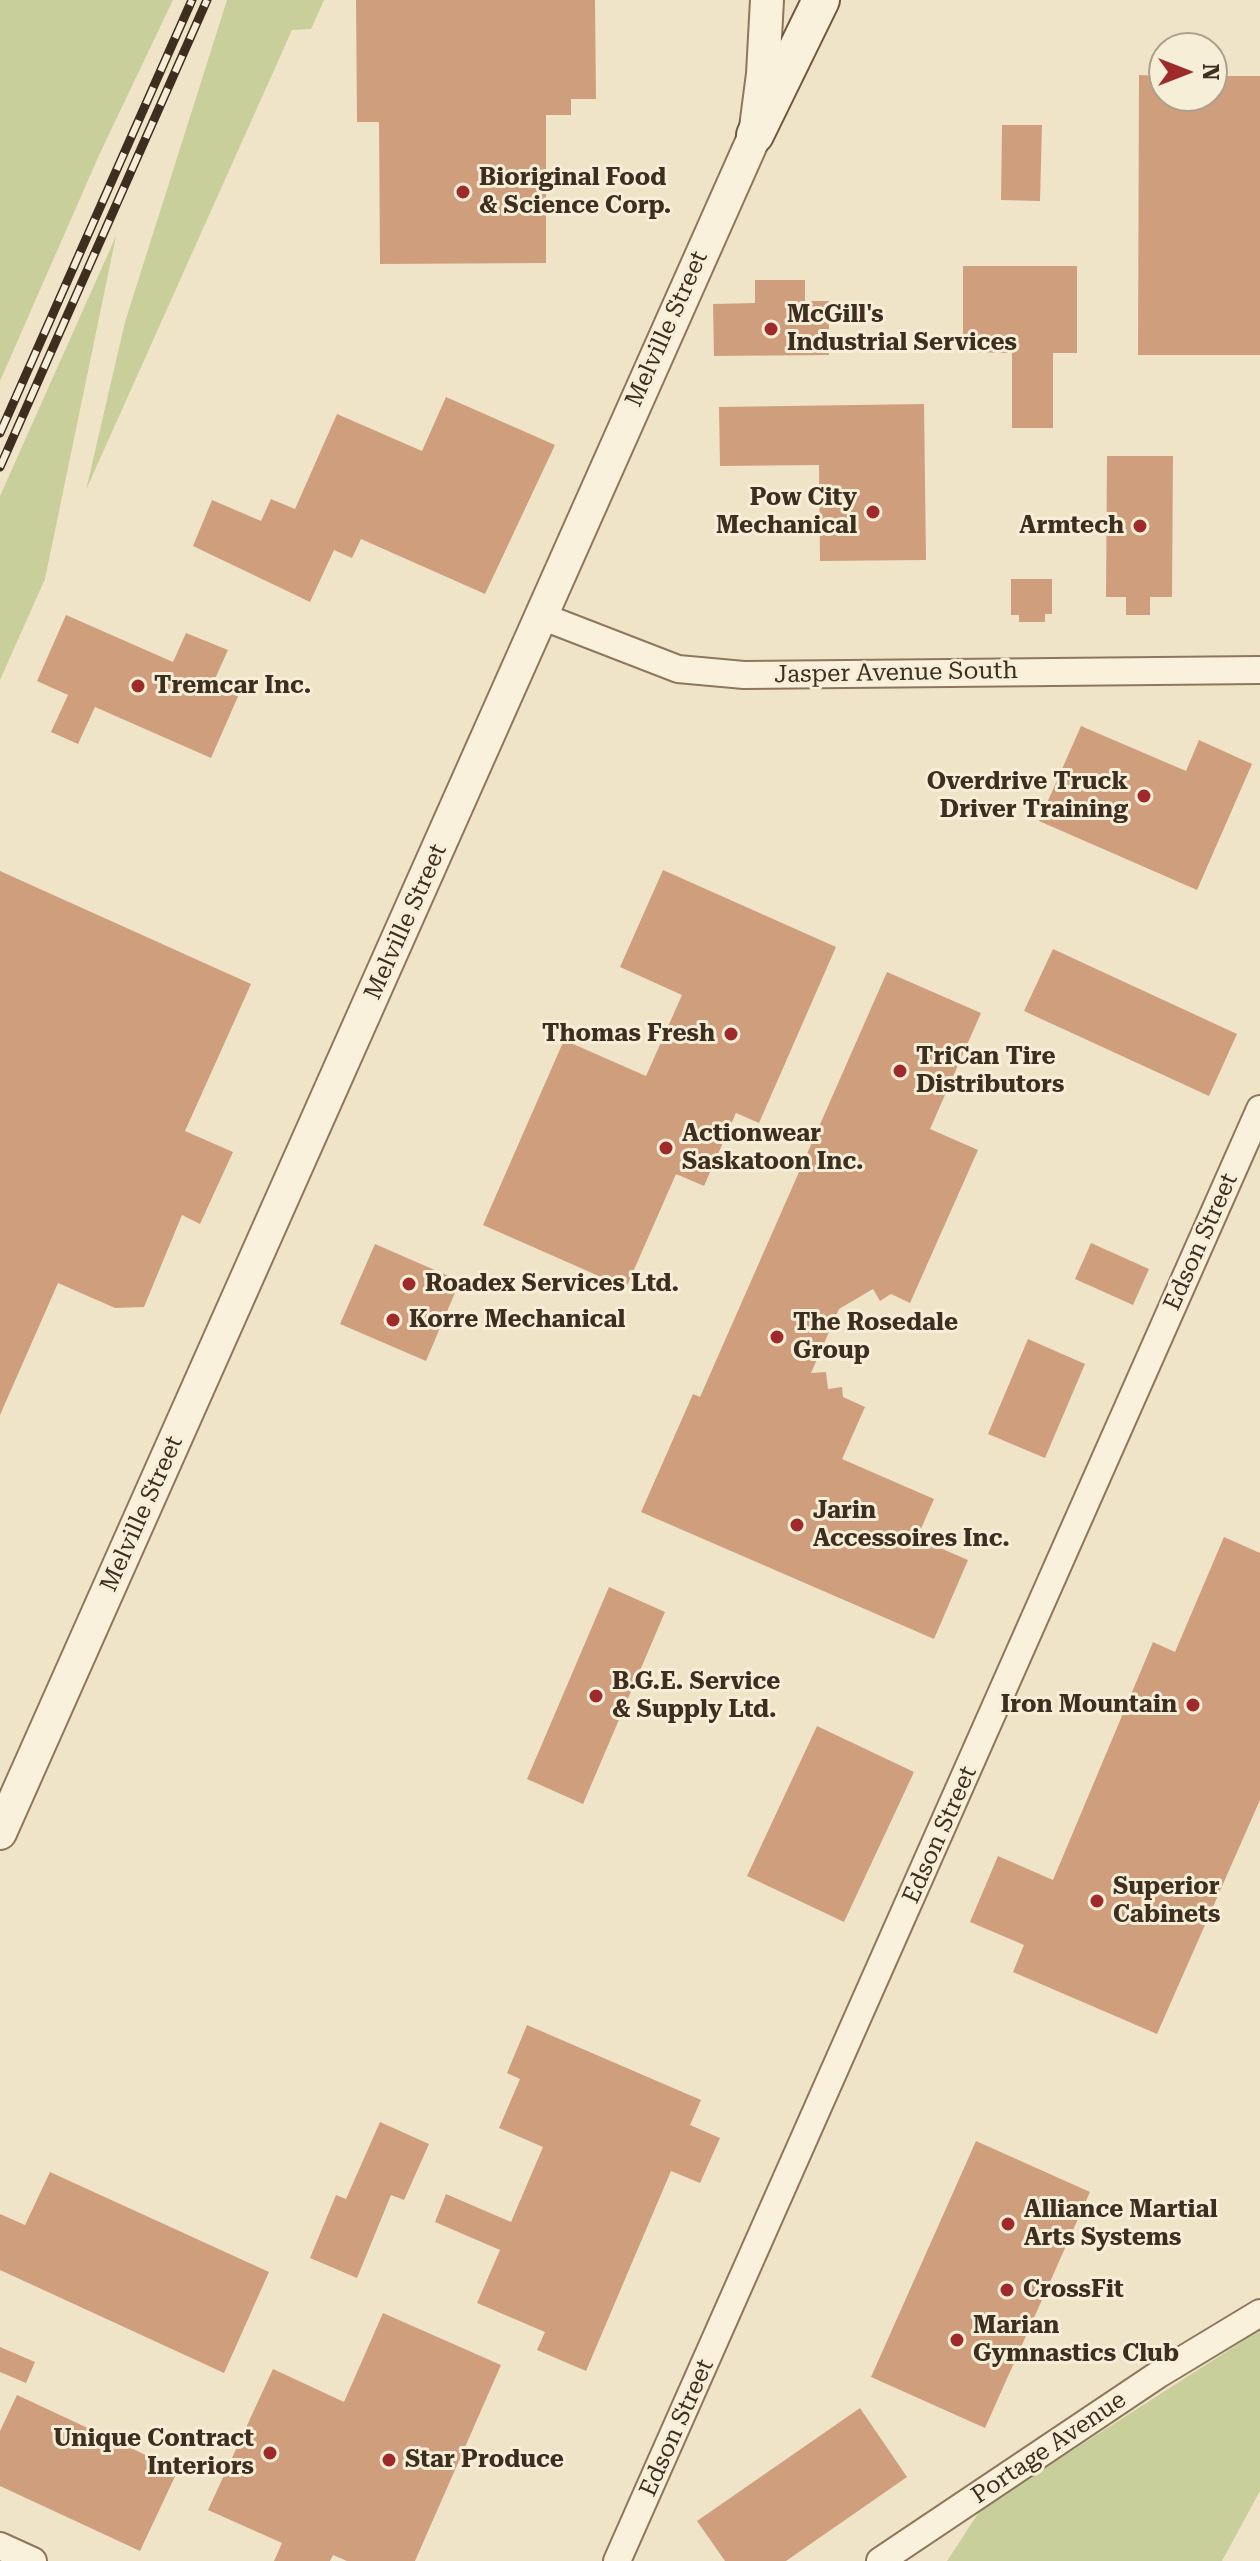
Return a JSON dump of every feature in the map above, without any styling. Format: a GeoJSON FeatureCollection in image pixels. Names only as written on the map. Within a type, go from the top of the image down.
{"type":"FeatureCollection","features":[{"type":"Feature","properties":{"kind":"main road"},"geometry":{"type":"LineString","coordinates":[[755,135],[821,0]]}},
{"type":"Feature","properties":{"kind":"street","name":"Melville Street"},"geometry":{"type":"LineString","coordinates":[[0,1833],[689,277],[755,135],[763,74],[767,0]]}},
{"type":"Feature","properties":{"kind":"street","name":"Jasper Avenue South"},"geometry":{"type":"LineString","coordinates":[[541,616],[678,669],[744,675],[1260,670]]}},
{"type":"Feature","properties":{"kind":"street","name":"Edson Street"},"geometry":{"type":"LineString","coordinates":[[617,2561],[1260,1109]]}},
{"type":"Feature","properties":{"kind":"street","name":"Portage Avenue"},"geometry":{"type":"LineString","coordinates":[[880,2561],[1159,2374],[1260,2313]]}},
{"type":"Feature","properties":{"kind":"street"},"geometry":{"type":"LineString","coordinates":[[0,2546],[33,2561]]}},
{"type":"Feature","properties":{"kind":"green space"},"geometry":{"type":"Polygon","coordinates":[[[0,0],[173,0],[100,153],[0,381],[0,0]]]}},
{"type":"Feature","properties":{"kind":"green space"},"geometry":{"type":"Polygon","coordinates":[[[227,0],[324,0],[311,29],[292,30],[86,490],[125,322],[227,0]]]}},
{"type":"Feature","properties":{"kind":"green space"},"geometry":{"type":"Polygon","coordinates":[[[116,236],[45,579],[0,680],[0,496],[116,236]]]}},
{"type":"Feature","properties":{"kind":"green space"},"geometry":{"type":"Polygon","coordinates":[[[1260,2330],[1260,2491],[1222,2561],[947,2561],[981,2509],[1260,2330]]]}},
{"type":"Feature","properties":{"kind":"building","name":"Bioriginal Food & Science Corp."},"geometry":{"type":"Polygon","coordinates":[[[356,0],[595,0],[596,99],[571,99],[571,115],[546,115],[546,263],[380,264],[379,122],[357,122],[356,0]]]}},
{"type":"Feature","properties":{"kind":"building"},"geometry":{"type":"Polygon","coordinates":[[[1139,75],[1148,75],[1148,112],[1228,112],[1228,76],[1260,76],[1260,355],[1138,355],[1139,75]]]}},
{"type":"Feature","properties":{"kind":"building"},"geometry":{"type":"Polygon","coordinates":[[[1002,125],[1042,125],[1040,201],[1001,200],[1002,125]]]}},
{"type":"Feature","properties":{"kind":"building"},"geometry":{"type":"Polygon","coordinates":[[[963,266],[1077,266],[1077,353],[1053,353],[1053,428],[1012,428],[1012,353],[963,352],[963,266]]]}},
{"type":"Feature","properties":{"kind":"building","name":"McGill's Industrial Services"},"geometry":{"type":"Polygon","coordinates":[[[755,280],[805,280],[805,301],[829,301],[829,355],[714,356],[713,304],[755,303],[755,280]]]}},
{"type":"Feature","properties":{"kind":"building"},"geometry":{"type":"Polygon","coordinates":[[[446,397],[555,445],[485,594],[361,539],[352,558],[334,550],[310,602],[193,546],[212,500],[261,521],[271,499],[295,509],[337,414],[422,451],[446,397]]]}},
{"type":"Feature","properties":{"kind":"building","name":"Pow City Mechanical"},"geometry":{"type":"Polygon","coordinates":[[[924,404],[926,560],[820,561],[819,465],[720,466],[719,407],[924,404]]]}},
{"type":"Feature","properties":{"kind":"building","name":"Armtech"},"geometry":{"type":"Polygon","coordinates":[[[1107,456],[1173,456],[1172,597],[1150,597],[1150,615],[1126,615],[1126,597],[1106,597],[1107,456]]]}},
{"type":"Feature","properties":{"kind":"building"},"geometry":{"type":"Polygon","coordinates":[[[1011,579],[1052,579],[1052,614],[1045,614],[1045,622],[1019,622],[1019,615],[1011,615],[1011,579]]]}},
{"type":"Feature","properties":{"kind":"building","name":"Tremcar Inc."},"geometry":{"type":"Polygon","coordinates":[[[66,615],[173,662],[186,633],[228,650],[214,681],[240,692],[211,758],[95,707],[78,744],[51,732],[68,695],[37,681],[66,615]]]}},
{"type":"Feature","properties":{"kind":"building","name":"Overdrive Truck Driver Training"},"geometry":{"type":"Polygon","coordinates":[[[1081,726],[1186,771],[1199,740],[1252,764],[1197,890],[1039,821],[1081,726]]]}},
{"type":"Feature","properties":{"kind":"building"},"geometry":{"type":"Polygon","coordinates":[[[663,870],[836,947],[759,1123],[736,1113],[704,1186],[676,1174],[626,1288],[483,1225],[564,1040],[646,1076],[682,995],[620,967],[663,870]]]}},
{"type":"Feature","properties":{"kind":"building"},"geometry":{"type":"Polygon","coordinates":[[[0,871],[251,984],[185,1131],[233,1152],[200,1224],[182,1215],[144,1307],[115,1308],[58,1283],[0,1415],[0,871]]]}},
{"type":"Feature","properties":{"kind":"building"},"geometry":{"type":"Polygon","coordinates":[[[1053,949],[1237,1034],[1209,1096],[1024,1011],[1053,949]]]}},
{"type":"Feature","properties":{"kind":"building"},"geometry":{"type":"Polygon","coordinates":[[[887,972],[981,1013],[930,1129],[978,1150],[910,1303],[891,1294],[880,1301],[873,1289],[839,1309],[811,1373],[826,1372],[828,1389],[842,1387],[843,1397],[865,1407],[842,1459],[934,1499],[917,1538],[968,1560],[934,1639],[641,1512],[693,1394],[700,1397],[887,972]]]}},
{"type":"Feature","properties":{"kind":"building"},"geometry":{"type":"Polygon","coordinates":[[[1091,1243],[1149,1269],[1133,1305],[1075,1279],[1091,1243]]]}},
{"type":"Feature","properties":{"kind":"building"},"geometry":{"type":"Polygon","coordinates":[[[375,1244],[460,1281],[426,1361],[340,1324],[375,1244]]]}},
{"type":"Feature","properties":{"kind":"building"},"geometry":{"type":"Polygon","coordinates":[[[1028,1339],[1085,1364],[1045,1458],[988,1434],[1028,1339]]]}},
{"type":"Feature","properties":{"kind":"building"},"geometry":{"type":"Polygon","coordinates":[[[1224,1537],[1260,1553],[1260,1800],[1157,2034],[1013,1972],[1024,1945],[970,1922],[998,1856],[1053,1880],[1153,1642],[1175,1652],[1224,1537]]]}},
{"type":"Feature","properties":{"kind":"building","name":"B.G.E. Service & Supply Ltd."},"geometry":{"type":"Polygon","coordinates":[[[609,1587],[665,1612],[583,1804],[527,1779],[609,1587]]]}},
{"type":"Feature","properties":{"kind":"building"},"geometry":{"type":"Polygon","coordinates":[[[817,1726],[914,1772],[844,1922],[747,1876],[817,1726]]]}},
{"type":"Feature","properties":{"kind":"building"},"geometry":{"type":"Polygon","coordinates":[[[527,2025],[701,2100],[690,2125],[720,2138],[700,2183],[671,2171],[586,2371],[537,2350],[545,2332],[477,2303],[500,2250],[435,2222],[446,2194],[511,2222],[543,2147],[499,2128],[520,2079],[507,2073],[527,2025]]]}},
{"type":"Feature","properties":{"kind":"building"},"geometry":{"type":"Polygon","coordinates":[[[380,2122],[429,2144],[404,2200],[391,2195],[357,2278],[310,2258],[336,2195],[346,2199],[380,2122]]]}},
{"type":"Feature","properties":{"kind":"building"},"geometry":{"type":"Polygon","coordinates":[[[976,2141],[1090,2192],[985,2428],[871,2377],[976,2141]]]}},
{"type":"Feature","properties":{"kind":"building"},"geometry":{"type":"Polygon","coordinates":[[[50,2172],[269,2272],[224,2373],[0,2270],[0,2214],[25,2225],[50,2172]]]}},
{"type":"Feature","properties":{"kind":"building","name":"Star Produce"},"geometry":{"type":"Polygon","coordinates":[[[383,2313],[501,2365],[415,2561],[347,2561],[333,2555],[330,2561],[274,2561],[282,2543],[208,2510],[273,2369],[344,2402],[383,2313]]]}},
{"type":"Feature","properties":{"kind":"building"},"geometry":{"type":"Polygon","coordinates":[[[0,2347],[35,2362],[26,2383],[0,2372],[0,2347]]]}},
{"type":"Feature","properties":{"kind":"building"},"geometry":{"type":"Polygon","coordinates":[[[17,2395],[178,2470],[140,2551],[0,2486],[0,2431],[17,2395]]]}},
{"type":"Feature","properties":{"kind":"building"},"geometry":{"type":"Polygon","coordinates":[[[860,2408],[907,2477],[786,2561],[725,2561],[697,2521],[860,2408]]]}},
{"type":"Feature","properties":{"kind":"railway"},"geometry":{"type":"LineString","coordinates":[[0,433],[192,0]]}},
{"type":"Feature","properties":{"kind":"railway"},"geometry":{"type":"LineString","coordinates":[[0,467],[207,0]]}},
{"type":"Feature","properties":{"kind":"place","name":"Bioriginal Food & Science Corp."},"geometry":{"type":"Point","coordinates":[463,192]}},
{"type":"Feature","properties":{"kind":"place","name":"McGill's Industrial Services"},"geometry":{"type":"Point","coordinates":[771,329]}},
{"type":"Feature","properties":{"kind":"place","name":"Pow City Mechanical"},"geometry":{"type":"Point","coordinates":[873,512]}},
{"type":"Feature","properties":{"kind":"place","name":"Armtech"},"geometry":{"type":"Point","coordinates":[1140,526]}},
{"type":"Feature","properties":{"kind":"place","name":"Tremcar Inc."},"geometry":{"type":"Point","coordinates":[138,686]}},
{"type":"Feature","properties":{"kind":"place","name":"Overdrive Truck Driver Training"},"geometry":{"type":"Point","coordinates":[1144,796]}},
{"type":"Feature","properties":{"kind":"place","name":"Thomas Fresh"},"geometry":{"type":"Point","coordinates":[731,1034]}},
{"type":"Feature","properties":{"kind":"place","name":"TriCan Tire Distributors"},"geometry":{"type":"Point","coordinates":[900,1071]}},
{"type":"Feature","properties":{"kind":"place","name":"Actionwear Saskatoon Inc."},"geometry":{"type":"Point","coordinates":[666,1148]}},
{"type":"Feature","properties":{"kind":"place","name":"Roadex Services Ltd."},"geometry":{"type":"Point","coordinates":[409,1284]}},
{"type":"Feature","properties":{"kind":"place","name":"Korre Mechanical"},"geometry":{"type":"Point","coordinates":[393,1320]}},
{"type":"Feature","properties":{"kind":"place","name":"The Rosedale Group"},"geometry":{"type":"Point","coordinates":[777,1337]}},
{"type":"Feature","properties":{"kind":"place","name":"Jarin Accessoires Inc."},"geometry":{"type":"Point","coordinates":[797,1525]}},
{"type":"Feature","properties":{"kind":"place","name":"B.G.E. Service & Supply Ltd."},"geometry":{"type":"Point","coordinates":[596,1696]}},
{"type":"Feature","properties":{"kind":"place","name":"Iron Mountain"},"geometry":{"type":"Point","coordinates":[1193,1705]}},
{"type":"Feature","properties":{"kind":"place","name":"Superior Cabinets"},"geometry":{"type":"Point","coordinates":[1097,1901]}},
{"type":"Feature","properties":{"kind":"place","name":"Alliance Martial Arts Systems"},"geometry":{"type":"Point","coordinates":[1008,2224]}},
{"type":"Feature","properties":{"kind":"place","name":"CrossFit"},"geometry":{"type":"Point","coordinates":[1007,2290]}},
{"type":"Feature","properties":{"kind":"place","name":"Marian Gymnastics Club"},"geometry":{"type":"Point","coordinates":[957,2340]}},
{"type":"Feature","properties":{"kind":"place","name":"Unique Contract Interiors"},"geometry":{"type":"Point","coordinates":[270,2453]}},
{"type":"Feature","properties":{"kind":"place","name":"Star Produce"},"geometry":{"type":"Point","coordinates":[389,2460]}}]}
